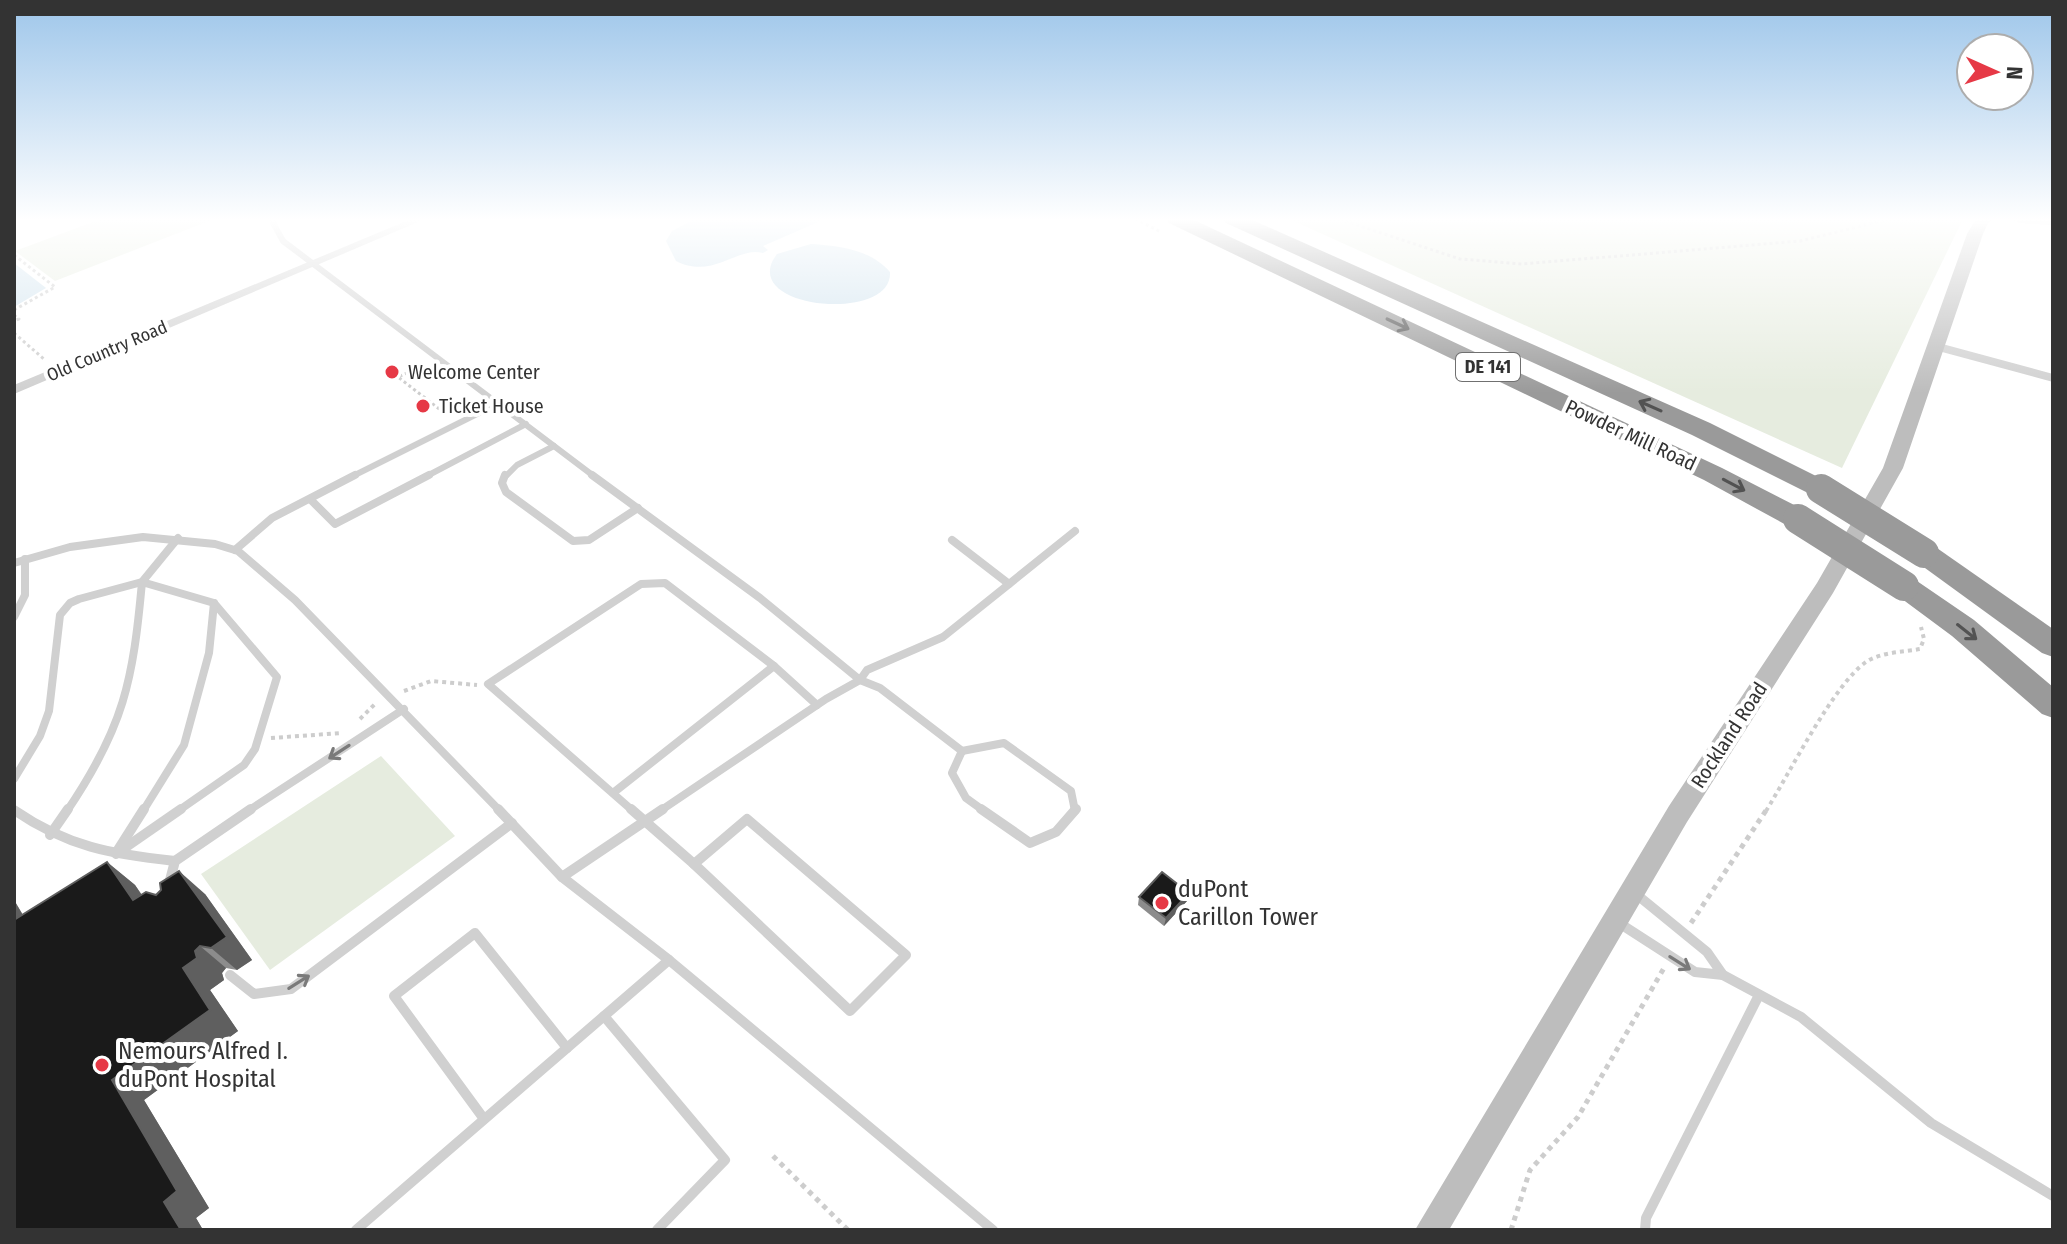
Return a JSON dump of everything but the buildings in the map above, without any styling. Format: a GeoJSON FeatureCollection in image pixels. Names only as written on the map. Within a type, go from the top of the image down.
{"type":"FeatureCollection","features":[{"type":"Feature","properties":{"kind":"highway","name":"Powder Mill Road"},"geometry":{"type":"LineString","coordinates":[[1298,277],[1713,474],[1798,519],[1904,586],[1963,628],[2053,705]]}},
{"type":"Feature","properties":{"kind":"highway","name":"Powder Mill Road"},"geometry":{"type":"LineString","coordinates":[[1362,277],[1701,429],[1821,489],[1924,553],[2053,645]]}},
{"type":"Feature","properties":{"kind":"street","name":"Old Country Road"},"geometry":{"type":"LineString","coordinates":[[14,390],[283,277]]}},
{"type":"Feature","properties":{"kind":"street","name":"Rockland Road"},"geometry":{"type":"LineString","coordinates":[[1431,1230],[1678,814],[1825,588],[1893,468],[1961,277]]}},
{"type":"Feature","properties":{"kind":"street"},"geometry":{"type":"LineString","coordinates":[[1935,346],[2053,378]]}},
{"type":"Feature","properties":{"kind":"lane"},"geometry":{"type":"LineString","coordinates":[[330,277],[760,598],[860,680],[880,688],[962,751],[1004,743],[1071,791],[1076,810],[1056,832],[1030,843],[966,798],[952,773],[962,751]]}},
{"type":"Feature","properties":{"kind":"lane"},"geometry":{"type":"LineString","coordinates":[[235,550],[272,518],[499,403]]}},
{"type":"Feature","properties":{"kind":"lane"},"geometry":{"type":"LineString","coordinates":[[310,499],[335,524],[526,424]]}},
{"type":"Feature","properties":{"kind":"lane"},"geometry":{"type":"LineString","coordinates":[[554,446],[517,465],[506,473],[502,483],[506,492],[567,539],[589,540],[638,508]]}},
{"type":"Feature","properties":{"kind":"lane"},"geometry":{"type":"LineString","coordinates":[[562,877],[817,705],[860,680],[867,670],[943,637],[1075,531]]}},
{"type":"Feature","properties":{"kind":"lane"},"geometry":{"type":"LineString","coordinates":[[14,563],[98,542],[143,537],[178,538],[235,550],[295,600],[404,709],[562,877],[669,960],[993,1230]]}},
{"type":"Feature","properties":{"kind":"lane"},"geometry":{"type":"LineString","coordinates":[[50,835],[105,750],[123,710],[133,669],[142,582],[178,538]]}},
{"type":"Feature","properties":{"kind":"lane"},"geometry":{"type":"LineString","coordinates":[[952,540],[1009,584]]}},
{"type":"Feature","properties":{"kind":"lane"},"geometry":{"type":"LineString","coordinates":[[14,617],[25,595],[25,559]]}},
{"type":"Feature","properties":{"kind":"lane"},"geometry":{"type":"LineString","coordinates":[[14,779],[40,736],[49,711],[60,615],[70,603],[142,582],[214,603],[276,672],[255,749],[244,765],[116,854]]}},
{"type":"Feature","properties":{"kind":"lane"},"geometry":{"type":"LineString","coordinates":[[694,864],[747,819],[906,955],[850,1011],[694,864],[488,684],[641,584],[665,583],[774,666],[817,705]]}},
{"type":"Feature","properties":{"kind":"lane"},"geometry":{"type":"LineString","coordinates":[[116,854],[184,745],[209,653],[214,603]]}},
{"type":"Feature","properties":{"kind":"lane"},"geometry":{"type":"LineString","coordinates":[[613,793],[774,666]]}},
{"type":"Feature","properties":{"kind":"lane"},"geometry":{"type":"LineString","coordinates":[[171,892],[170,873],[175,861],[188,850],[404,709]]}},
{"type":"Feature","properties":{"kind":"lane"},"geometry":{"type":"LineString","coordinates":[[14,810],[50,835],[83,849],[175,861]]}},
{"type":"Feature","properties":{"kind":"lane"},"geometry":{"type":"LineString","coordinates":[[230,975],[254,994],[291,989],[512,823]]}},
{"type":"Feature","properties":{"kind":"lane"},"geometry":{"type":"LineString","coordinates":[[1633,891],[1707,952],[1723,975]]}},
{"type":"Feature","properties":{"kind":"lane"},"geometry":{"type":"LineString","coordinates":[[1615,921],[1695,972],[1723,975],[1801,1017],[1931,1123],[2053,1196]]}},
{"type":"Feature","properties":{"kind":"lane"},"geometry":{"type":"LineString","coordinates":[[484,1119],[394,996],[475,933],[567,1048]]}},
{"type":"Feature","properties":{"kind":"lane"},"geometry":{"type":"LineString","coordinates":[[356,1230],[669,960]]}},
{"type":"Feature","properties":{"kind":"lane"},"geometry":{"type":"LineString","coordinates":[[1645,1230],[1646,1218],[1759,995]]}},
{"type":"Feature","properties":{"kind":"lane"},"geometry":{"type":"LineString","coordinates":[[604,1016],[725,1160],[657,1230]]}},
{"type":"Feature","properties":{"kind":"path"},"geometry":{"type":"LineString","coordinates":[[14,321],[19,319],[14,313],[55,287],[42,277]]}},
{"type":"Feature","properties":{"kind":"path"},"geometry":{"type":"LineString","coordinates":[[14,333],[58,371]]}},
{"type":"Feature","properties":{"kind":"path"},"geometry":{"type":"LineString","coordinates":[[440,358],[398,377],[458,423]]}},
{"type":"Feature","properties":{"kind":"path"},"geometry":{"type":"LineString","coordinates":[[1684,934],[1756,827],[1845,682],[1866,662],[1880,655],[1920,649],[1923,633],[1915,617]]}},
{"type":"Feature","properties":{"kind":"path"},"geometry":{"type":"LineString","coordinates":[[401,692],[431,681],[488,684]]}},
{"type":"Feature","properties":{"kind":"path"},"geometry":{"type":"LineString","coordinates":[[360,719],[375,704]]}},
{"type":"Feature","properties":{"kind":"path"},"geometry":{"type":"LineString","coordinates":[[268,739],[351,732]]}},
{"type":"Feature","properties":{"kind":"path"},"geometry":{"type":"LineString","coordinates":[[1511,1230],[1530,1170],[1578,1117],[1670,957]]}},
{"type":"Feature","properties":{"kind":"path"},"geometry":{"type":"LineString","coordinates":[[773,1156],[848,1230]]}},
{"type":"Feature","properties":{"kind":"shaded area"},"geometry":{"type":"Polygon","coordinates":[[[1418,277],[1935,277],[1842,468],[1418,277]]]}},
{"type":"Feature","properties":{"kind":"shaded area"},"geometry":{"type":"Polygon","coordinates":[[[381,756],[455,836],[270,970],[201,874],[381,756]]]}},
{"type":"Feature","properties":{"kind":"water"},"geometry":{"type":"Polygon","coordinates":[[[14,277],[32,277],[46,288],[14,307],[14,277]]]}},
{"type":"Feature","properties":{"kind":"water"},"geometry":{"type":"Polygon","coordinates":[[[772,277],[888,277],[884,288],[868,299],[844,304],[795,298],[777,287],[772,277]]]}},
{"type":"Feature","properties":{"kind":"place","name":"Welcome Center"},"geometry":{"type":"Point","coordinates":[392,372]}},
{"type":"Feature","properties":{"kind":"place","name":"Ticket House"},"geometry":{"type":"Point","coordinates":[423,406]}},
{"type":"Feature","properties":{"kind":"place","name":"duPont Carillon Tower"},"geometry":{"type":"Point","coordinates":[1162,903]}},
{"type":"Feature","properties":{"kind":"place","name":"Nemours Alfred I. duPont Hospital"},"geometry":{"type":"Point","coordinates":[102,1065]}}]}
